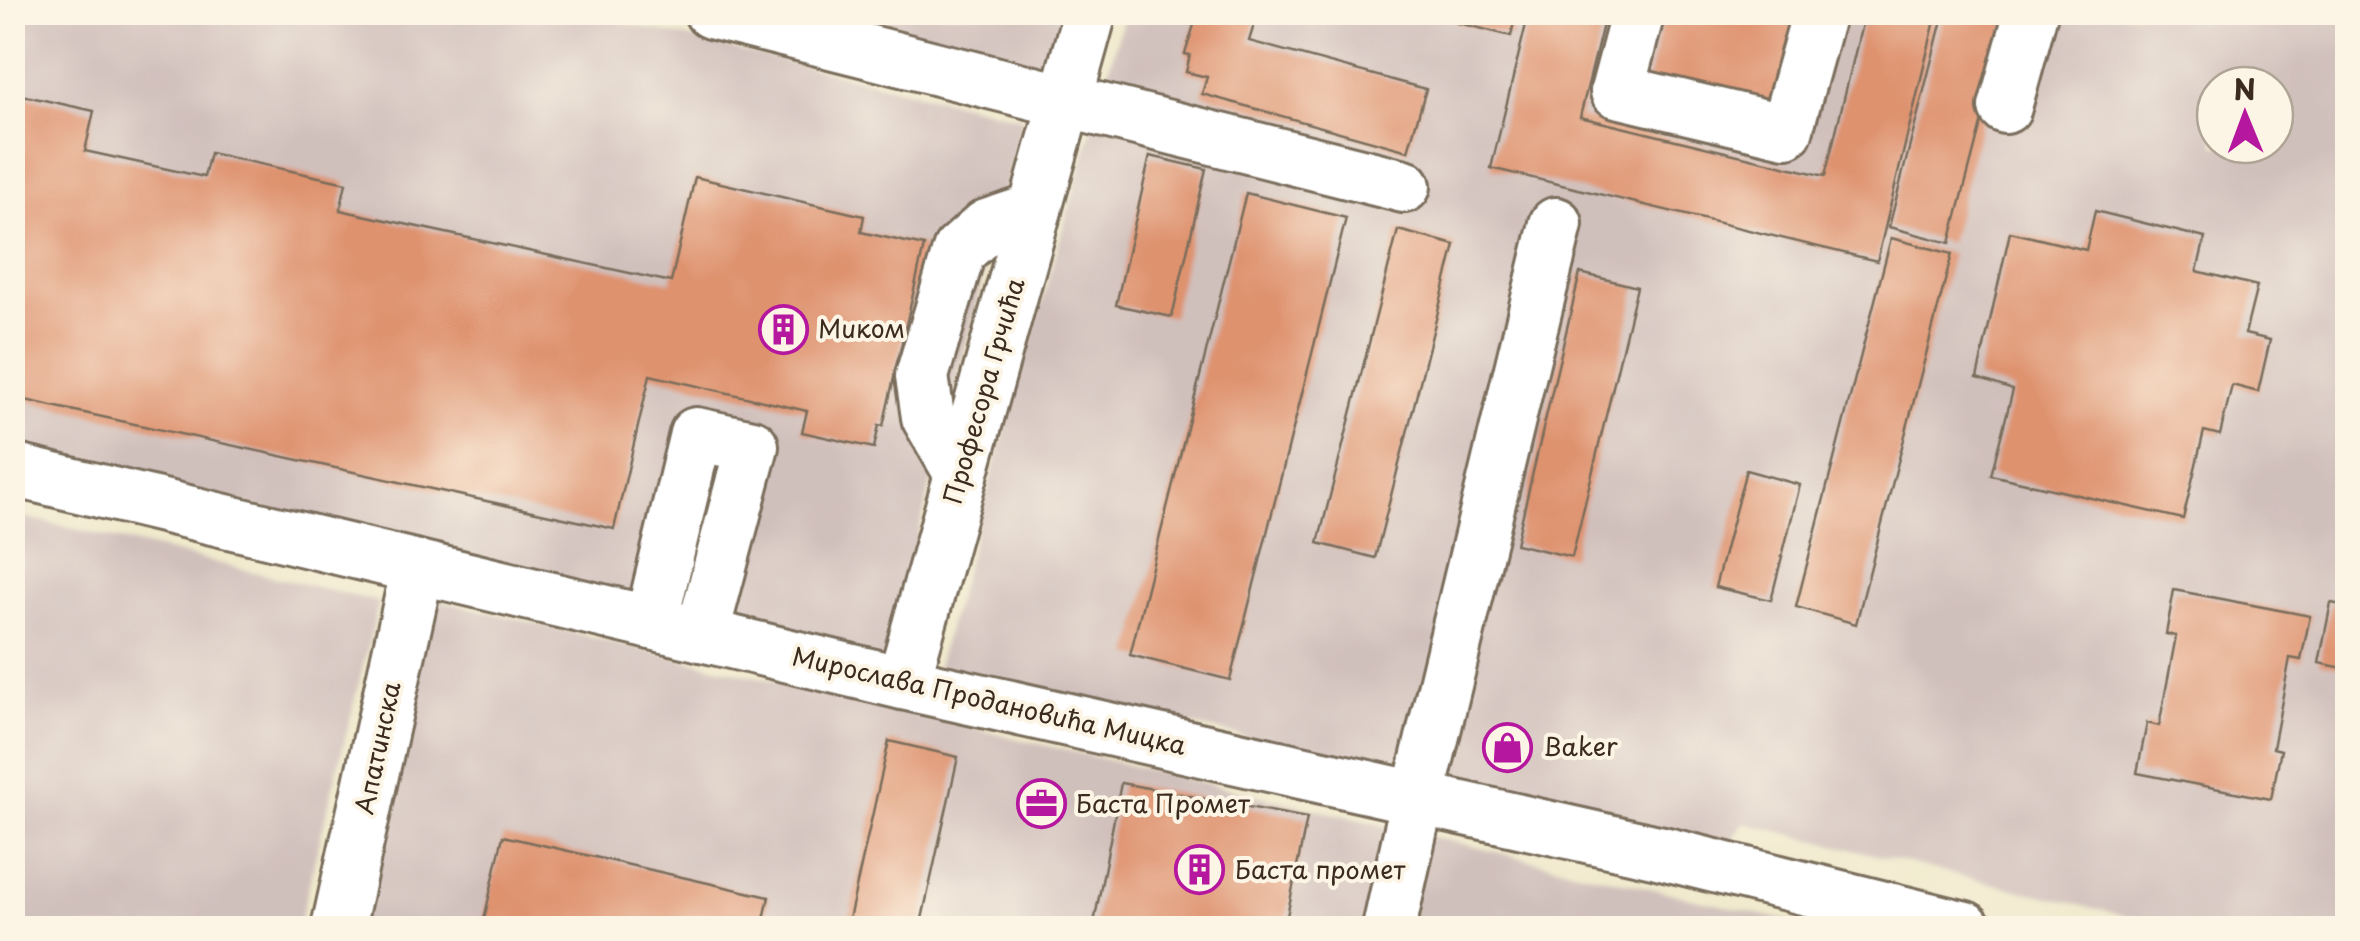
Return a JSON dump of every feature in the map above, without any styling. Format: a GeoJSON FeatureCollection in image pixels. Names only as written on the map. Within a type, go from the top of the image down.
{"type":"FeatureCollection","features":[{"type":"Feature","properties":{"kind":"street"},"geometry":{"type":"LineString","coordinates":[[712,12],[1404,186]]}},
{"type":"Feature","properties":{"kind":"street","name":"Професора Грчића"},"geometry":{"type":"LineString","coordinates":[[903,683],[1090,12]]}},
{"type":"Feature","properties":{"kind":"street"},"geometry":{"type":"LineString","coordinates":[[1638,12],[1617,90],[1786,131],[1819,12]]}},
{"type":"Feature","properties":{"kind":"street"},"geometry":{"type":"LineString","coordinates":[[2005,108],[2031,12]]}},
{"type":"Feature","properties":{"kind":"street"},"geometry":{"type":"LineString","coordinates":[[1389,928],[1556,224]]}},
{"type":"Feature","properties":{"kind":"street"},"geometry":{"type":"LineString","coordinates":[[652,623],[696,434],[752,446],[702,634]]}},
{"type":"Feature","properties":{"kind":"street","name":"Мирослава Продановића Мицка"},"geometry":{"type":"LineString","coordinates":[[12,470],[903,683],[1658,852],[1965,928]]}},
{"type":"Feature","properties":{"kind":"street","name":"Апатинска"},"geometry":{"type":"LineString","coordinates":[[338,928],[418,567]]}},
{"type":"Feature","properties":{"kind":"shaded area"},"geometry":{"type":"Polygon","coordinates":[[[13,13],[583,13],[1023,118],[887,660],[13,448],[13,13]]]}},
{"type":"Feature","properties":{"kind":"shaded area"},"geometry":{"type":"Polygon","coordinates":[[[804,13],[1064,13],[1048,72],[804,13]]]}},
{"type":"Feature","properties":{"kind":"shaded area"},"geometry":{"type":"Polygon","coordinates":[[[1125,13],[2347,13],[2347,928],[2175,928],[1744,823],[1728,848],[937,666],[1125,13]]]}},
{"type":"Feature","properties":{"kind":"shaded area"},"geometry":{"type":"Polygon","coordinates":[[[13,514],[379,602],[298,928],[13,928],[13,514]]]}},
{"type":"Feature","properties":{"kind":"shaded area"},"geometry":{"type":"Polygon","coordinates":[[[434,599],[888,708],[1818,928],[357,928],[434,599]]]}},
{"type":"Feature","properties":{"kind":"building"},"geometry":{"type":"Polygon","coordinates":[[[1198,12],[1258,12],[1249,41],[1426,89],[1408,151],[1202,94],[1207,77],[1186,72],[1190,55],[1185,54],[1198,12]]]}},
{"type":"Feature","properties":{"kind":"building"},"geometry":{"type":"Polygon","coordinates":[[[1458,12],[1516,12],[1511,36],[1455,22],[1458,12]]]}},
{"type":"Feature","properties":{"kind":"building"},"geometry":{"type":"Polygon","coordinates":[[[1529,12],[1606,12],[1580,117],[1825,176],[1865,12],[1937,12],[1877,261],[1491,168],[1529,12]]]}},
{"type":"Feature","properties":{"kind":"building"},"geometry":{"type":"Polygon","coordinates":[[[1665,12],[1803,12],[1776,119],[1646,87],[1665,12]]]}},
{"type":"Feature","properties":{"kind":"building"},"geometry":{"type":"Polygon","coordinates":[[[1944,12],[2010,12],[1950,243],[1889,227],[1944,12]]]}},
{"type":"Feature","properties":{"kind":"building"},"geometry":{"type":"Polygon","coordinates":[[[12,93],[94,111],[85,151],[204,177],[210,153],[346,183],[340,210],[671,282],[695,177],[864,216],[861,232],[924,246],[883,426],[879,425],[874,448],[802,432],[807,411],[650,375],[614,529],[25,400],[22,415],[12,413],[12,93]]]}},
{"type":"Feature","properties":{"kind":"building"},"geometry":{"type":"Polygon","coordinates":[[[1150,156],[1206,169],[1172,317],[1116,305],[1150,156]]]}},
{"type":"Feature","properties":{"kind":"building"},"geometry":{"type":"Polygon","coordinates":[[[1246,193],[1346,218],[1230,680],[1130,655],[1246,193]]]}},
{"type":"Feature","properties":{"kind":"building"},"geometry":{"type":"Polygon","coordinates":[[[2095,211],[2205,238],[2197,271],[2257,286],[2245,334],[2270,340],[2258,392],[2232,385],[2220,435],[2204,431],[2183,519],[1991,475],[2013,390],[1977,378],[2010,232],[2086,250],[2095,211]]]}},
{"type":"Feature","properties":{"kind":"building"},"geometry":{"type":"Polygon","coordinates":[[[1398,230],[1455,245],[1375,558],[1318,543],[1398,230]]]}},
{"type":"Feature","properties":{"kind":"building"},"geometry":{"type":"Polygon","coordinates":[[[1891,238],[1952,254],[1856,624],[1796,607],[1891,238]]]}},
{"type":"Feature","properties":{"kind":"building"},"geometry":{"type":"Polygon","coordinates":[[[1580,273],[1637,287],[1572,557],[1516,544],[1580,273]]]}},
{"type":"Feature","properties":{"kind":"building"},"geometry":{"type":"Polygon","coordinates":[[[1746,470],[1800,485],[1771,600],[1715,587],[1746,470]]]}},
{"type":"Feature","properties":{"kind":"building"},"geometry":{"type":"Polygon","coordinates":[[[2174,590],[2310,616],[2301,660],[2290,658],[2273,748],[2281,750],[2271,799],[2137,773],[2147,723],[2159,726],[2176,636],[2166,634],[2174,590]]]}},
{"type":"Feature","properties":{"kind":"building"},"geometry":{"type":"Polygon","coordinates":[[[2331,603],[2348,606],[2348,669],[2319,663],[2331,603]]]}},
{"type":"Feature","properties":{"kind":"building"},"geometry":{"type":"Polygon","coordinates":[[[889,741],[958,757],[920,928],[847,928],[889,741]]]}},
{"type":"Feature","properties":{"kind":"building","name":"Баста промет"},"geometry":{"type":"Polygon","coordinates":[[[1121,783],[1307,818],[1286,921],[1315,928],[1093,928],[1121,783]]]}},
{"type":"Feature","properties":{"kind":"building"},"geometry":{"type":"Polygon","coordinates":[[[503,836],[769,897],[762,928],[482,928],[503,836]]]}},
{"type":"Feature","properties":{"kind":"place","name":"Миком"},"geometry":{"type":"Point","coordinates":[783,329]}},
{"type":"Feature","properties":{"kind":"place","name":"Baker"},"geometry":{"type":"Point","coordinates":[1508,747]}},
{"type":"Feature","properties":{"kind":"place","name":"Баста Промет"},"geometry":{"type":"Point","coordinates":[1041,804]}},
{"type":"Feature","properties":{"kind":"place","name":"Баста промет"},"geometry":{"type":"Point","coordinates":[1200,870]}}]}
